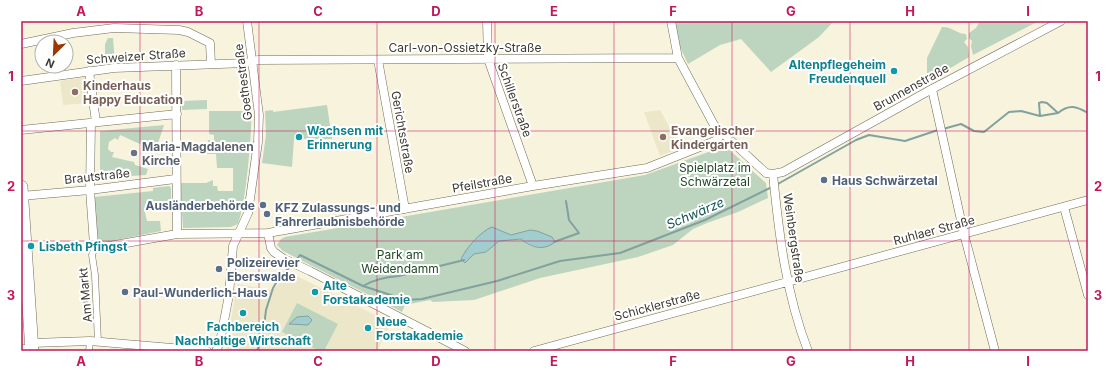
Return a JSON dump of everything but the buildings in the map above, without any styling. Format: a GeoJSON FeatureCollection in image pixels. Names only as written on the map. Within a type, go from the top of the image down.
{"type":"FeatureCollection","features":[{"type":"Feature","properties":{"kind":"main road"},"geometry":{"type":"LineString","coordinates":[[21,193],[29,348]]}},
{"type":"Feature","properties":{"kind":"street","name":"Goethestraße"},"geometry":{"type":"LineString","coordinates":[[216,351],[229,295],[233,246],[248,213],[260,129],[247,21]]}},
{"type":"Feature","properties":{"kind":"street","name":"Schillerstraße"},"geometry":{"type":"LineString","coordinates":[[487,21],[488,59],[533,186]]}},
{"type":"Feature","properties":{"kind":"street"},"geometry":{"type":"LineString","coordinates":[[671,21],[678,58],[711,120],[722,134],[774,182]]}},
{"type":"Feature","properties":{"kind":"street","name":"Brunnenstraße"},"geometry":{"type":"LineString","coordinates":[[774,182],[783,172],[932,89],[1061,21]]}},
{"type":"Feature","properties":{"kind":"street"},"geometry":{"type":"LineString","coordinates":[[21,44],[87,31],[114,28],[167,29],[188,32],[210,43],[211,64]]}},
{"type":"Feature","properties":{"kind":"street","name":"Carl-von-Ossietzky-Straße"},"geometry":{"type":"LineString","coordinates":[[253,61],[678,58]]}},
{"type":"Feature","properties":{"kind":"street","name":"Gerichtsstraße"},"geometry":{"type":"LineString","coordinates":[[378,60],[404,209]]}},
{"type":"Feature","properties":{"kind":"street","name":"Schweizer Straße"},"geometry":{"type":"LineString","coordinates":[[21,81],[89,71],[176,64],[211,64],[253,61]]}},
{"type":"Feature","properties":{"kind":"street"},"geometry":{"type":"LineString","coordinates":[[176,64],[177,114],[175,179],[177,234]]}},
{"type":"Feature","properties":{"kind":"street"},"geometry":{"type":"LineString","coordinates":[[89,71],[93,123],[90,190],[95,247]]}},
{"type":"Feature","properties":{"kind":"street"},"geometry":{"type":"LineString","coordinates":[[932,89],[964,234],[995,351]]}},
{"type":"Feature","properties":{"kind":"street"},"geometry":{"type":"LineString","coordinates":[[21,130],[177,114]]}},
{"type":"Feature","properties":{"kind":"street","name":"Pfeilstraße"},"geometry":{"type":"LineString","coordinates":[[95,247],[98,248],[177,234],[268,233],[533,186],[647,168],[715,141],[722,134]]}},
{"type":"Feature","properties":{"kind":"street","name":"Brautstraße"},"geometry":{"type":"LineString","coordinates":[[21,193],[90,190],[175,179]]}},
{"type":"Feature","properties":{"kind":"street","name":"Weinbergstraße"},"geometry":{"type":"LineString","coordinates":[[774,182],[781,250],[787,282],[808,351]]}},
{"type":"Feature","properties":{"kind":"street","name":"Ruhlaer Straße"},"geometry":{"type":"LineString","coordinates":[[787,282],[1088,200]]}},
{"type":"Feature","properties":{"kind":"street"},"geometry":{"type":"LineString","coordinates":[[1064,207],[1088,295]]}},
{"type":"Feature","properties":{"kind":"street"},"geometry":{"type":"LineString","coordinates":[[268,233],[274,252],[288,262],[310,271],[465,351]]}},
{"type":"Feature","properties":{"kind":"street","name":"Am Markt"},"geometry":{"type":"LineString","coordinates":[[89,351],[94,341],[92,255],[95,247]]}},
{"type":"Feature","properties":{"kind":"street","name":"Schicklerstraße"},"geometry":{"type":"LineString","coordinates":[[534,351],[787,282]]}},
{"type":"Feature","properties":{"kind":"street"},"geometry":{"type":"LineString","coordinates":[[29,348],[94,341],[148,348],[207,351]]}},
{"type":"Feature","properties":{"kind":"shaded area","name":"Kinderhaus Happy Education"},"geometry":{"type":"Polygon","coordinates":[[[87,77],[91,103],[63,105],[60,81],[87,77]]]}},
{"type":"Feature","properties":{"kind":"shaded area","name":"Evangelischer Kindergarten"},"geometry":{"type":"Polygon","coordinates":[[[660,110],[672,132],[678,149],[660,156],[644,112],[660,110]]]}},
{"type":"Feature","properties":{"kind":"shaded area"},"geometry":{"type":"Polygon","coordinates":[[[289,272],[391,323],[377,351],[231,351],[226,349],[237,284],[273,290],[289,272]]]}},
{"type":"Feature","properties":{"kind":"green space"},"geometry":{"type":"Polygon","coordinates":[[[675,21],[834,21],[819,37],[771,72],[741,39],[720,45],[688,64],[679,45],[675,21]]]}},
{"type":"Feature","properties":{"kind":"green space"},"geometry":{"type":"Polygon","coordinates":[[[980,21],[1039,21],[973,55],[971,46],[972,41],[969,38],[969,33],[976,28],[980,21]]]}},
{"type":"Feature","properties":{"kind":"green space"},"geometry":{"type":"Polygon","coordinates":[[[942,27],[966,34],[967,39],[964,42],[968,47],[969,57],[927,82],[927,58],[942,27]]]}},
{"type":"Feature","properties":{"kind":"green space"},"geometry":{"type":"Polygon","coordinates":[[[108,38],[113,38],[115,64],[110,64],[105,58],[105,44],[108,38]]]}},
{"type":"Feature","properties":{"kind":"green space"},"geometry":{"type":"Polygon","coordinates":[[[207,100],[207,109],[182,110],[182,101],[207,100]]]}},
{"type":"Feature","properties":{"kind":"green space","name":"Wachsen mit Erinnerung"},"geometry":{"type":"Polygon","coordinates":[[[327,105],[332,139],[294,139],[292,167],[262,163],[266,135],[265,111],[273,110],[273,112],[327,105]]]}},
{"type":"Feature","properties":{"kind":"green space"},"geometry":{"type":"Polygon","coordinates":[[[209,111],[251,111],[248,168],[241,216],[237,224],[230,227],[183,228],[180,183],[206,183],[213,180],[213,186],[217,186],[218,191],[233,191],[233,168],[217,168],[216,154],[207,154],[208,140],[214,140],[214,135],[209,134],[209,111]]]}},
{"type":"Feature","properties":{"kind":"green space"},"geometry":{"type":"Polygon","coordinates":[[[164,125],[156,149],[120,135],[118,140],[115,138],[109,142],[108,149],[111,152],[114,152],[112,157],[134,162],[135,165],[148,169],[146,175],[100,178],[100,131],[164,125]]]}},
{"type":"Feature","properties":{"kind":"green space","name":"Park am Weidendamm"},"geometry":{"type":"Polygon","coordinates":[[[725,146],[766,183],[768,198],[738,212],[693,229],[673,245],[638,257],[540,278],[474,300],[433,302],[430,300],[405,305],[402,312],[283,251],[277,245],[281,239],[285,237],[645,175],[725,146]],[[499,230],[471,246],[462,260],[465,263],[474,254],[481,253],[499,241],[521,239],[530,246],[537,247],[552,237],[539,234],[512,235],[499,230]]]}},
{"type":"Feature","properties":{"kind":"green space"},"geometry":{"type":"Polygon","coordinates":[[[169,186],[171,188],[171,203],[164,202],[144,208],[147,221],[160,221],[161,231],[97,244],[94,197],[153,191],[153,188],[169,186]]]}},
{"type":"Feature","properties":{"kind":"green space"},"geometry":{"type":"Polygon","coordinates":[[[297,303],[338,324],[324,351],[319,351],[282,332],[297,303]]]}},
{"type":"Feature","properties":{"kind":"water"},"geometry":{"type":"Polygon","coordinates":[[[492,227],[511,235],[530,230],[537,231],[552,237],[555,242],[546,247],[538,247],[529,245],[521,239],[499,241],[486,252],[474,254],[465,263],[461,259],[466,250],[474,240],[492,227]]]}},
{"type":"Feature","properties":{"kind":"water"},"geometry":{"type":"Polygon","coordinates":[[[83,291],[86,291],[88,313],[85,313],[83,291]]]}},
{"type":"Feature","properties":{"kind":"water"},"geometry":{"type":"Polygon","coordinates":[[[308,316],[312,320],[308,325],[289,324],[297,317],[308,316]]]}},
{"type":"Feature","properties":{"kind":"waterway","name":"Schwärze"},"geometry":{"type":"LineString","coordinates":[[943,129],[961,124],[974,131],[984,132],[1009,112],[1021,111],[1040,116],[1039,103],[1042,102],[1047,103],[1058,113],[1069,107],[1080,109],[1088,113]]}},
{"type":"Feature","properties":{"kind":"waterway","name":"Schwärze"},"geometry":{"type":"LineString","coordinates":[[1040,116],[1058,113]]}},
{"type":"Feature","properties":{"kind":"waterway","name":"Schwärze"},"geometry":{"type":"LineString","coordinates":[[776,185],[856,140],[869,135],[905,141],[938,130]]}},
{"type":"Feature","properties":{"kind":"waterway","name":"Schwärze"},"geometry":{"type":"LineString","coordinates":[[407,300],[422,299],[497,281],[560,261],[620,253],[705,220],[772,187]]}},
{"type":"Feature","properties":{"kind":"waterway"},"geometry":{"type":"LineString","coordinates":[[554,242],[579,233],[569,220],[566,201]]}},
{"type":"Feature","properties":{"kind":"waterway","name":"Schwärze"},"geometry":{"type":"LineString","coordinates":[[295,262],[300,255],[363,286],[403,299]]}},
{"type":"Feature","properties":{"kind":"waterway"},"geometry":{"type":"LineString","coordinates":[[363,286],[380,279],[399,276],[464,260]]}},
{"type":"Feature","properties":{"kind":"waterway","name":"Schwärze"},"geometry":{"type":"LineString","coordinates":[[257,351],[263,335],[266,310],[273,288],[279,278],[292,265]]}},
{"type":"Feature","properties":{"kind":"place","name":"Altenpflegeheim Freudenquell"},"geometry":{"type":"Point","coordinates":[894,71]}},
{"type":"Feature","properties":{"kind":"place","name":"Kinderhaus Happy Education"},"geometry":{"type":"Point","coordinates":[75,92]}},
{"type":"Feature","properties":{"kind":"place","name":"Wachsen mit Erinnerung"},"geometry":{"type":"Point","coordinates":[299,137]}},
{"type":"Feature","properties":{"kind":"place","name":"Evangelischer Kindergarten"},"geometry":{"type":"Point","coordinates":[663,137]}},
{"type":"Feature","properties":{"kind":"place","name":"Maria-Magdalenen Kirche"},"geometry":{"type":"Point","coordinates":[134,153]}},
{"type":"Feature","properties":{"kind":"place","name":"Haus Schwärzetal"},"geometry":{"type":"Point","coordinates":[824,180]}},
{"type":"Feature","properties":{"kind":"place","name":"Ausländerbehörde"},"geometry":{"type":"Point","coordinates":[263,205]}},
{"type":"Feature","properties":{"kind":"place","name":"KFZ Zulassungs- und Fahrerlaubnisbehörde"},"geometry":{"type":"Point","coordinates":[267,214]}},
{"type":"Feature","properties":{"kind":"place","name":"Lisbeth Pfingst"},"geometry":{"type":"Point","coordinates":[31,246]}},
{"type":"Feature","properties":{"kind":"place","name":"Polizeirevier Eberswalde"},"geometry":{"type":"Point","coordinates":[219,269]}},
{"type":"Feature","properties":{"kind":"place","name":"Paul-Wunderlich-Haus"},"geometry":{"type":"Point","coordinates":[125,292]}},
{"type":"Feature","properties":{"kind":"place","name":"Alte Forstakademie"},"geometry":{"type":"Point","coordinates":[315,292]}},
{"type":"Feature","properties":{"kind":"place","name":"Fachbereich Nachhaltige Wirtschaft"},"geometry":{"type":"Point","coordinates":[243,313]}},
{"type":"Feature","properties":{"kind":"place","name":"Neue Forstakademie"},"geometry":{"type":"Point","coordinates":[368,328]}},
{"type":"Feature","properties":{"kind":"park label","name":"Spielplatz im Schwärzetal"},"geometry":{"type":"Point","coordinates":[715,174]}}]}
